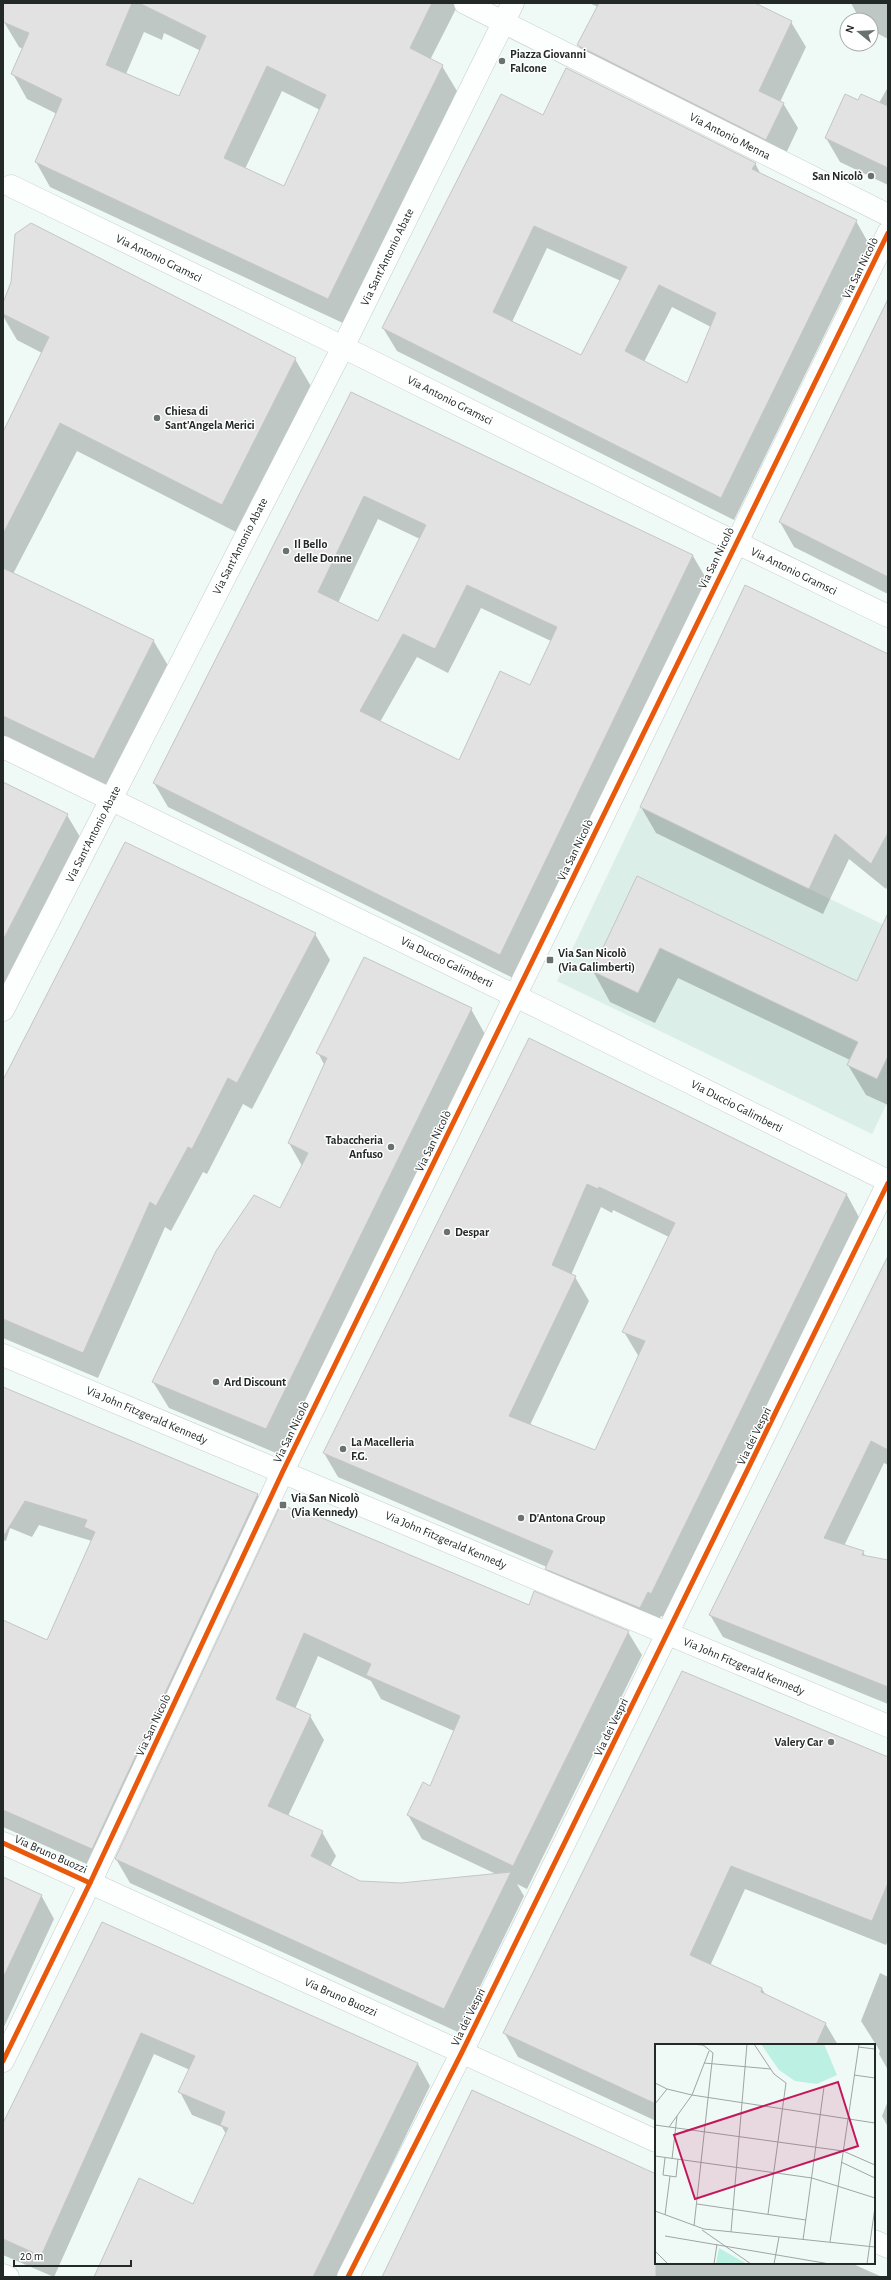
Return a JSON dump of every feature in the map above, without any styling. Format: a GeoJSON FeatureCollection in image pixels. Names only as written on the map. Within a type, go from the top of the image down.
{"type":"FeatureCollection","features":[{"type":"Feature","properties":{"kind":"street","name":"Via Antonio Menna"},"geometry":{"type":"LineString","coordinates":[[465,3],[888,215]]}},
{"type":"Feature","properties":{"kind":"street","name":"Via Sant'Antonio Abate"},"geometry":{"type":"LineString","coordinates":[[3,1010],[343,347],[513,3]]}},
{"type":"Feature","properties":{"kind":"street","name":"Via Antonio Gramsci"},"geometry":{"type":"LineString","coordinates":[[11,186],[343,347],[735,542],[888,616]]}},
{"type":"Feature","properties":{"kind":"street","name":"Via San Nicolò"},"geometry":{"type":"LineString","coordinates":[[3,2062],[90,1883],[283,1471],[516,996],[735,542],[888,233]]}},
{"type":"Feature","properties":{"kind":"street","name":"Via Duccio Galimberti"},"geometry":{"type":"LineString","coordinates":[[3,747],[516,996],[888,1182]]}},
{"type":"Feature","properties":{"kind":"street","name":"Via dei Vespri"},"geometry":{"type":"LineString","coordinates":[[348,2277],[462,2052],[888,1182]]}},
{"type":"Feature","properties":{"kind":"street","name":"Via John Fitzgerald Kennedy"},"geometry":{"type":"LineString","coordinates":[[3,1355],[283,1471],[888,1726]]}},
{"type":"Feature","properties":{"kind":"street","name":"Via Bruno Buozzi"},"geometry":{"type":"LineString","coordinates":[[3,1843],[655,2141]]}},
{"type":"Feature","properties":{"kind":"street"},"geometry":{"type":"LineString","coordinates":[[875,2241],[888,2247]]}},
{"type":"Feature","properties":{"kind":"street"},"geometry":{"type":"LineString","coordinates":[[3,2275],[8,2277]]}},
{"type":"Feature","properties":{"kind":"shaded area"},"geometry":{"type":"Polygon","coordinates":[[[640,807],[888,927],[888,1101],[872,1134],[557,981],[640,807]]]}},
{"type":"Feature","properties":{"kind":"building"},"geometry":{"type":"Polygon","coordinates":[[[3,3],[132,3],[106,65],[179,96],[206,36],[139,3],[432,3],[410,48],[443,65],[328,299],[35,162],[62,99],[11,74],[29,33],[3,22],[3,3]],[[267,66],[224,158],[284,186],[326,95],[267,66]]]}},
{"type":"Feature","properties":{"kind":"building"},"geometry":{"type":"Polygon","coordinates":[[[599,3],[755,3],[792,21],[759,91],[784,103],[766,140],[577,45],[599,3]]]}},
{"type":"Feature","properties":{"kind":"building"},"geometry":{"type":"Polygon","coordinates":[[[566,68],[756,163],[752,169],[857,220],[721,498],[382,328],[501,94],[543,115],[566,68]],[[534,226],[493,312],[581,355],[627,267],[534,226]],[[659,285],[625,351],[687,383],[716,313],[659,285]]]}},
{"type":"Feature","properties":{"kind":"building"},"geometry":{"type":"Polygon","coordinates":[[[845,94],[858,100],[861,94],[888,106],[888,168],[825,138],[845,94]]]}},
{"type":"Feature","properties":{"kind":"building"},"geometry":{"type":"Polygon","coordinates":[[[31,223],[296,358],[222,505],[60,423],[3,534],[3,432],[49,337],[3,314],[3,303],[11,282],[15,234],[31,223]]]}},
{"type":"Feature","properties":{"kind":"building"},"geometry":{"type":"Polygon","coordinates":[[[888,299],[888,577],[779,522],[888,299]]]}},
{"type":"Feature","properties":{"kind":"building"},"geometry":{"type":"Polygon","coordinates":[[[351,392],[693,555],[500,955],[153,783],[351,392]],[[364,496],[318,592],[378,621],[426,525],[364,496]],[[467,585],[435,649],[403,634],[360,711],[459,760],[500,671],[530,685],[557,627],[467,585]]]}},
{"type":"Feature","properties":{"kind":"building"},"geometry":{"type":"Polygon","coordinates":[[[3,568],[154,640],[94,759],[3,716],[3,568]]]}},
{"type":"Feature","properties":{"kind":"building"},"geometry":{"type":"Polygon","coordinates":[[[745,585],[888,654],[888,833],[871,864],[835,834],[809,889],[640,807],[745,585]]]}},
{"type":"Feature","properties":{"kind":"building"},"geometry":{"type":"Polygon","coordinates":[[[3,782],[68,814],[3,940],[3,782]]]}},
{"type":"Feature","properties":{"kind":"building"},"geometry":{"type":"Polygon","coordinates":[[[125,842],[316,933],[237,1083],[228,1078],[192,1149],[188,1147],[156,1206],[150,1202],[83,1353],[3,1319],[3,1080],[125,842]]]}},
{"type":"Feature","properties":{"kind":"building"},"geometry":{"type":"Polygon","coordinates":[[[637,876],[857,981],[888,913],[888,1056],[877,1079],[847,1065],[858,1042],[660,948],[638,993],[592,971],[637,876]]]}},
{"type":"Feature","properties":{"kind":"building"},"geometry":{"type":"Polygon","coordinates":[[[364,957],[472,1008],[266,1429],[152,1382],[216,1251],[254,1195],[280,1208],[308,1153],[288,1143],[327,1058],[316,1053],[364,957]]]}},
{"type":"Feature","properties":{"kind":"building"},"geometry":{"type":"Polygon","coordinates":[[[529,1038],[847,1194],[651,1594],[648,1592],[640,1608],[545,1569],[553,1551],[323,1453],[529,1038]],[[587,1184],[552,1265],[576,1276],[509,1416],[595,1450],[645,1341],[622,1332],[675,1223],[599,1187],[598,1189],[587,1184]]]}},
{"type":"Feature","properties":{"kind":"building"},"geometry":{"type":"Polygon","coordinates":[[[888,1256],[888,1450],[871,1441],[824,1538],[864,1551],[862,1555],[888,1560],[888,1687],[709,1615],[888,1256]]]}},
{"type":"Feature","properties":{"kind":"building"},"geometry":{"type":"Polygon","coordinates":[[[3,1387],[258,1494],[92,1849],[3,1810],[3,1620],[47,1640],[95,1532],[84,1527],[87,1520],[25,1501],[3,1537],[3,1387]]]}},
{"type":"Feature","properties":{"kind":"building"},"geometry":{"type":"Polygon","coordinates":[[[281,1504],[294,1510],[296,1507],[529,1605],[534,1591],[629,1631],[513,1866],[407,1815],[423,1782],[430,1786],[460,1716],[366,1675],[371,1664],[304,1633],[276,1699],[311,1715],[268,1806],[323,1831],[311,1856],[360,1881],[401,1883],[511,1872],[444,2009],[115,1859],[281,1504]]]}},
{"type":"Feature","properties":{"kind":"building"},"geometry":{"type":"Polygon","coordinates":[[[682,1671],[888,1757],[888,1883],[872,1921],[731,1866],[690,1955],[762,1988],[761,1992],[826,2023],[816,2044],[655,2044],[655,2104],[503,2033],[682,1671]]]}},
{"type":"Feature","properties":{"kind":"building"},"geometry":{"type":"Polygon","coordinates":[[[3,1877],[42,1895],[3,1978],[3,1877]]]}},
{"type":"Feature","properties":{"kind":"building"},"geometry":{"type":"Polygon","coordinates":[[[102,1922],[418,2063],[313,2277],[94,2277],[139,2178],[193,2204],[228,2128],[220,2125],[225,2112],[178,2092],[195,2056],[141,2033],[41,2256],[3,2239],[3,2123],[102,1922]]]}},
{"type":"Feature","properties":{"kind":"building"},"geometry":{"type":"Polygon","coordinates":[[[472,2090],[655,2174],[656,2277],[382,2277],[472,2090]]]}},
{"type":"Feature","properties":{"kind":"cycle path"},"geometry":{"type":"LineString","coordinates":[[3,2061],[90,1883],[283,1471],[888,233]]}},
{"type":"Feature","properties":{"kind":"cycle path"},"geometry":{"type":"LineString","coordinates":[[348,2277],[462,2052],[888,1183]]}},
{"type":"Feature","properties":{"kind":"cycle path"},"geometry":{"type":"LineString","coordinates":[[3,1843],[90,1883]]}},
{"type":"Feature","properties":{"kind":"place","name":"Piazza Giovanni Falcone"},"geometry":{"type":"Point","coordinates":[502,61]}},
{"type":"Feature","properties":{"kind":"place","name":"San Nicolò"},"geometry":{"type":"Point","coordinates":[871,176]}},
{"type":"Feature","properties":{"kind":"place","name":"Chiesa di Sant'Angela Merici"},"geometry":{"type":"Point","coordinates":[157,418]}},
{"type":"Feature","properties":{"kind":"place","name":"Il Bello delle Donne"},"geometry":{"type":"Point","coordinates":[286,551]}},
{"type":"Feature","properties":{"kind":"place","name":"Via San Nicolò (Via Galimberti)"},"geometry":{"type":"Point","coordinates":[550,960]}},
{"type":"Feature","properties":{"kind":"place","name":"Tabaccheria Anfuso"},"geometry":{"type":"Point","coordinates":[391,1147]}},
{"type":"Feature","properties":{"kind":"place","name":"Despar"},"geometry":{"type":"Point","coordinates":[447,1232]}},
{"type":"Feature","properties":{"kind":"place","name":"Ard Discount"},"geometry":{"type":"Point","coordinates":[216,1382]}},
{"type":"Feature","properties":{"kind":"place","name":"La Macelleria F.G."},"geometry":{"type":"Point","coordinates":[343,1449]}},
{"type":"Feature","properties":{"kind":"place","name":"Via San Nicolò (Via Kennedy)"},"geometry":{"type":"Point","coordinates":[283,1505]}},
{"type":"Feature","properties":{"kind":"place","name":"D'Antona Group"},"geometry":{"type":"Point","coordinates":[521,1518]}},
{"type":"Feature","properties":{"kind":"place","name":"Valery Car"},"geometry":{"type":"Point","coordinates":[831,1742]}}]}
